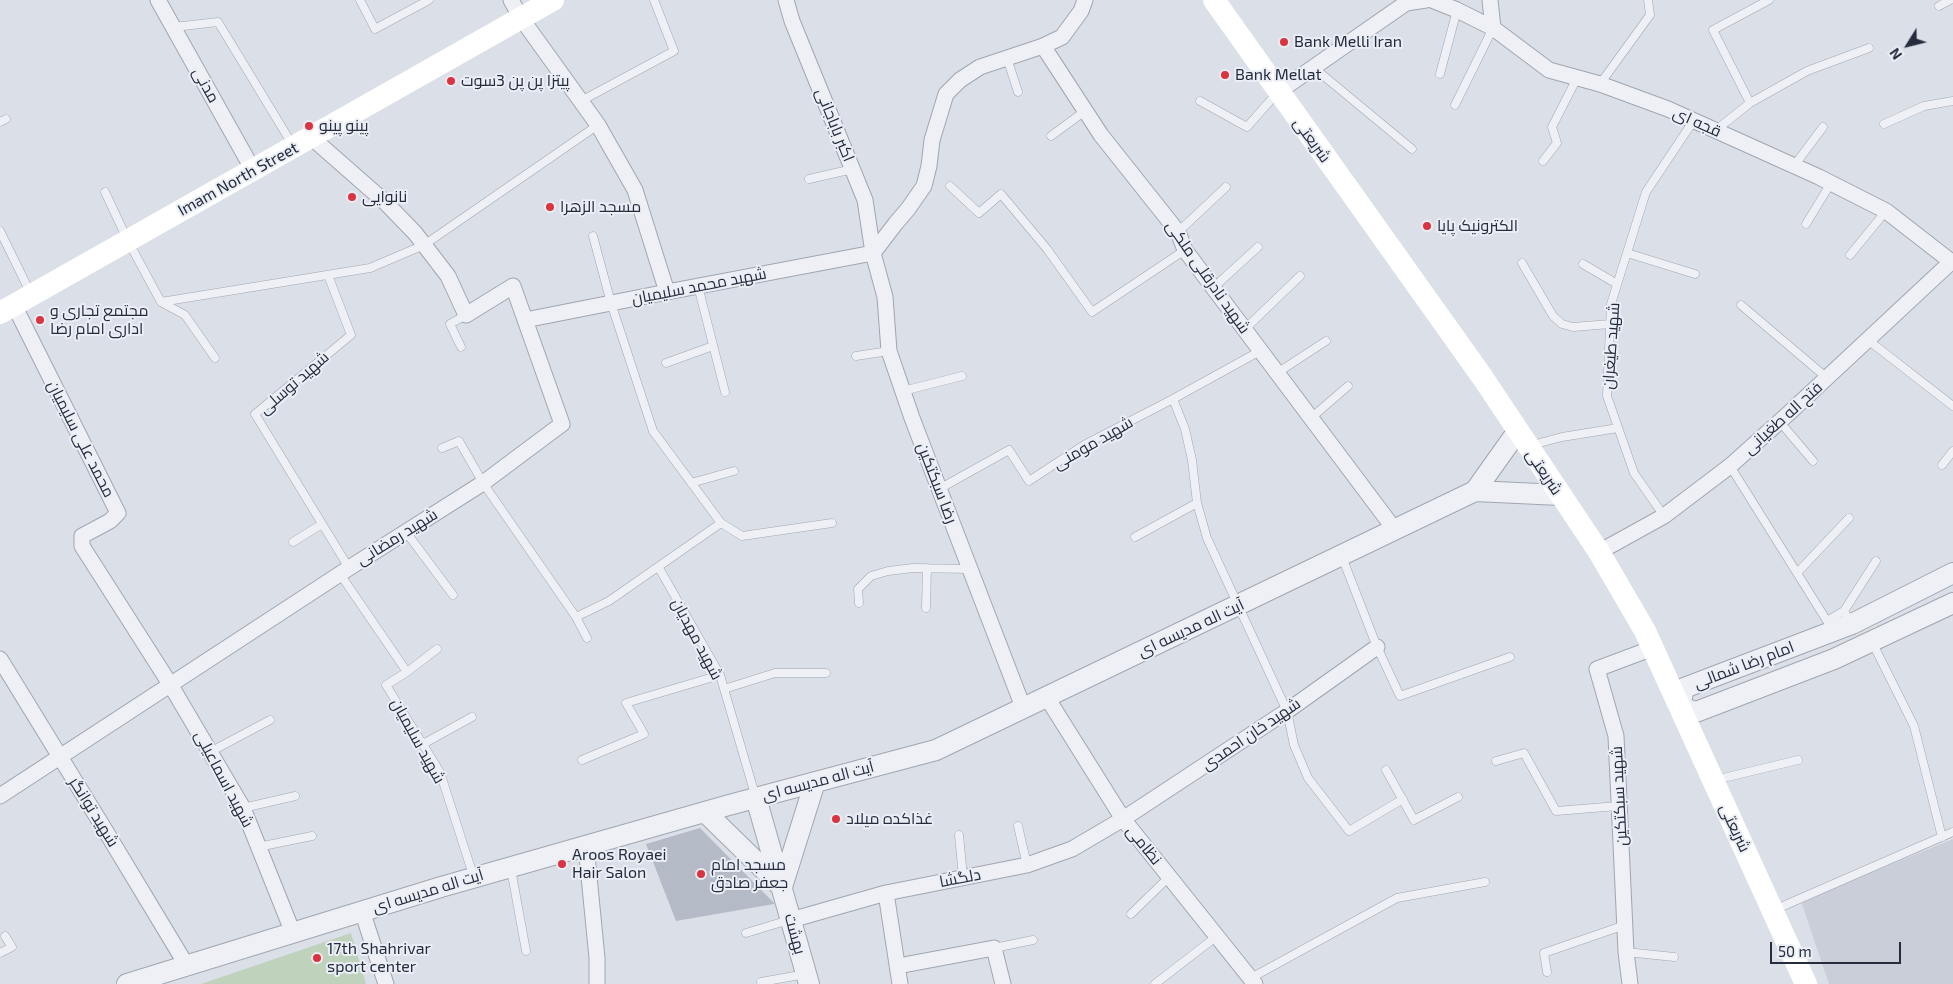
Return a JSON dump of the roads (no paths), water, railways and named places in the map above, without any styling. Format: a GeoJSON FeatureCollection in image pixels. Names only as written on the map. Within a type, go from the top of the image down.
{"type":"FeatureCollection","features":[{"type":"Feature","properties":{"kind":"main road","name":"Imam North Street"},"geometry":{"type":"LineString","coordinates":[[15,304],[302,142],[516,9],[553,0]]}},
{"type":"Feature","properties":{"kind":"main road","name":"شریعتی"},"geometry":{"type":"LineString","coordinates":[[1214,0],[1471,362],[1599,552],[1653,648],[1806,984]]}},
{"type":"Feature","properties":{"kind":"street","name":"مدنی"},"geometry":{"type":"LineString","coordinates":[[158,0],[254,170]]}},
{"type":"Feature","properties":{"kind":"street","name":"اکبر باباجانی"},"geometry":{"type":"LineString","coordinates":[[786,0],[792,21],[865,200],[873,254]]}},
{"type":"Feature","properties":{"kind":"street"},"geometry":{"type":"LineString","coordinates":[[873,254],[924,186],[932,140],[946,94],[960,80],[980,67],[1043,46],[1062,37],[1081,11],[1085,0]]}},
{"type":"Feature","properties":{"kind":"street"},"geometry":{"type":"LineString","coordinates":[[1278,92],[1406,3],[1426,0]]}},
{"type":"Feature","properties":{"kind":"street","name":"قجه ای"},"geometry":{"type":"LineString","coordinates":[[1432,0],[1457,10],[1492,28],[1549,70],[1600,84],[1668,108],[1831,183],[1886,212],[1952,262]]}},
{"type":"Feature","properties":{"kind":"street"},"geometry":{"type":"LineString","coordinates":[[1490,0],[1492,28]]}},
{"type":"Feature","properties":{"kind":"street"},"geometry":{"type":"LineString","coordinates":[[516,9],[598,125],[635,190],[667,292]]}},
{"type":"Feature","properties":{"kind":"street","name":"شهید نادرقلی ملکی"},"geometry":{"type":"LineString","coordinates":[[1043,46],[1110,148],[1178,232],[1185,250],[1394,530]]}},
{"type":"Feature","properties":{"kind":"street"},"geometry":{"type":"LineString","coordinates":[[302,142],[384,202],[424,244],[448,276],[466,315]]}},
{"type":"Feature","properties":{"kind":"street","name":"شهید محمد سلیمیان"},"geometry":{"type":"LineString","coordinates":[[525,320],[873,254]]}},
{"type":"Feature","properties":{"kind":"street","name":"رضا سبکتکین"},"geometry":{"type":"LineString","coordinates":[[873,254],[885,297],[889,351],[939,489],[1023,707]]}},
{"type":"Feature","properties":{"kind":"street","name":"فتح اله طغیانی"},"geometry":{"type":"LineString","coordinates":[[1599,552],[1664,516],[1730,466],[1952,262]]}},
{"type":"Feature","properties":{"kind":"street","name":"شهید رمضانی"},"geometry":{"type":"LineString","coordinates":[[0,796],[344,571],[484,483],[562,424],[513,286],[466,315]]}},
{"type":"Feature","properties":{"kind":"street","name":"محمد علی سلیمیان"},"geometry":{"type":"LineString","coordinates":[[15,304],[118,513],[110,521],[82,536],[82,546],[170,684]]}},
{"type":"Feature","properties":{"kind":"street"},"geometry":{"type":"LineString","coordinates":[[1475,491],[1522,439]]}},
{"type":"Feature","properties":{"kind":"street"},"geometry":{"type":"LineString","coordinates":[[1475,491],[1560,495]]}},
{"type":"Feature","properties":{"kind":"street","name":"آیت اله مدیسه ای"},"geometry":{"type":"LineString","coordinates":[[128,984],[510,867],[936,750],[1475,491]]}},
{"type":"Feature","properties":{"kind":"street","name":"امام رضا شمالی"},"geometry":{"type":"LineString","coordinates":[[1953,573],[1684,688],[1680,706],[1696,712],[1834,659],[1953,603]]}},
{"type":"Feature","properties":{"kind":"street","name":"شهید خان احمدی"},"geometry":{"type":"LineString","coordinates":[[1123,819],[1287,711],[1377,647]]}},
{"type":"Feature","properties":{"kind":"street","name":"شهید سبکتکین"},"geometry":{"type":"LineString","coordinates":[[1630,984],[1626,952],[1616,736],[1597,669],[1653,648]]}},
{"type":"Feature","properties":{"kind":"street","name":"شهید توانگر"},"geometry":{"type":"LineString","coordinates":[[0,660],[187,966]]}},
{"type":"Feature","properties":{"kind":"street","name":"شهید اسماعیلی"},"geometry":{"type":"LineString","coordinates":[[170,684],[243,808],[293,933]]}},
{"type":"Feature","properties":{"kind":"street","name":"نظامی"},"geometry":{"type":"LineString","coordinates":[[1046,696],[1123,819],[1253,981]]}},
{"type":"Feature","properties":{"kind":"street"},"geometry":{"type":"LineString","coordinates":[[705,812],[782,887],[815,782]]}},
{"type":"Feature","properties":{"kind":"street","name":"بهشت"},"geometry":{"type":"LineString","coordinates":[[756,798],[807,979]]}},
{"type":"Feature","properties":{"kind":"street","name":"دلگشا"},"geometry":{"type":"LineString","coordinates":[[791,920],[886,893],[1027,865],[1072,849],[1123,819]]}},
{"type":"Feature","properties":{"kind":"street"},"geometry":{"type":"LineString","coordinates":[[586,846],[597,958],[597,984]]}},
{"type":"Feature","properties":{"kind":"street"},"geometry":{"type":"LineString","coordinates":[[886,893],[900,984]]}},
{"type":"Feature","properties":{"kind":"street"},"geometry":{"type":"LineString","coordinates":[[362,912],[386,984]]}},
{"type":"Feature","properties":{"kind":"street"},"geometry":{"type":"LineString","coordinates":[[898,966],[994,948],[1003,984]]}},
{"type":"Feature","properties":{"kind":"lane"},"geometry":{"type":"LineString","coordinates":[[360,0],[375,29],[430,0]]}},
{"type":"Feature","properties":{"kind":"lane"},"geometry":{"type":"LineString","coordinates":[[581,101],[674,51],[654,0]]}},
{"type":"Feature","properties":{"kind":"lane"},"geometry":{"type":"LineString","coordinates":[[1600,84],[1650,15],[1648,0]]}},
{"type":"Feature","properties":{"kind":"lane"},"geometry":{"type":"LineString","coordinates":[[1750,103],[1714,30],[1768,0]]}},
{"type":"Feature","properties":{"kind":"lane"},"geometry":{"type":"LineString","coordinates":[[1939,6],[1950,0]]}},
{"type":"Feature","properties":{"kind":"lane"},"geometry":{"type":"LineString","coordinates":[[1440,74],[1457,10]]}},
{"type":"Feature","properties":{"kind":"lane"},"geometry":{"type":"LineString","coordinates":[[174,27],[218,22],[302,142]]}},
{"type":"Feature","properties":{"kind":"lane"},"geometry":{"type":"LineString","coordinates":[[1455,105],[1492,28]]}},
{"type":"Feature","properties":{"kind":"lane"},"geometry":{"type":"LineString","coordinates":[[1716,130],[1750,103],[1807,71],[1869,48]]}},
{"type":"Feature","properties":{"kind":"lane"},"geometry":{"type":"LineString","coordinates":[[1006,58],[1018,92]]}},
{"type":"Feature","properties":{"kind":"lane"},"geometry":{"type":"LineString","coordinates":[[1313,67],[1412,148]]}},
{"type":"Feature","properties":{"kind":"lane"},"geometry":{"type":"LineString","coordinates":[[1542,161],[1557,143],[1552,127],[1577,78]]}},
{"type":"Feature","properties":{"kind":"lane"},"geometry":{"type":"LineString","coordinates":[[1200,101],[1247,127],[1278,92]]}},
{"type":"Feature","properties":{"kind":"lane"},"geometry":{"type":"LineString","coordinates":[[1884,124],[1924,106],[1953,101]]}},
{"type":"Feature","properties":{"kind":"lane"},"geometry":{"type":"LineString","coordinates":[[1051,136],[1085,111]]}},
{"type":"Feature","properties":{"kind":"lane","name":"شهید طیغران"},"geometry":{"type":"LineString","coordinates":[[1664,516],[1634,473],[1607,396],[1611,304],[1646,192],[1694,120]]}},
{"type":"Feature","properties":{"kind":"lane"},"geometry":{"type":"LineString","coordinates":[[161,302],[370,268],[424,244],[598,125]]}},
{"type":"Feature","properties":{"kind":"lane"},"geometry":{"type":"LineString","coordinates":[[1794,166],[1823,127]]}},
{"type":"Feature","properties":{"kind":"lane"},"geometry":{"type":"LineString","coordinates":[[809,179],[853,169]]}},
{"type":"Feature","properties":{"kind":"lane"},"geometry":{"type":"LineString","coordinates":[[1806,224],[1831,183]]}},
{"type":"Feature","properties":{"kind":"lane"},"geometry":{"type":"LineString","coordinates":[[950,186],[979,213],[1002,194],[1047,249],[1092,312],[1185,250]]}},
{"type":"Feature","properties":{"kind":"lane"},"geometry":{"type":"LineString","coordinates":[[1178,232],[1226,187]]}},
{"type":"Feature","properties":{"kind":"lane"},"geometry":{"type":"LineString","coordinates":[[105,192],[128,241],[161,302],[185,315],[215,358]]}},
{"type":"Feature","properties":{"kind":"lane"},"geometry":{"type":"LineString","coordinates":[[1850,256],[1886,212]]}},
{"type":"Feature","properties":{"kind":"lane"},"geometry":{"type":"LineString","coordinates":[[0,231],[15,304]]}},
{"type":"Feature","properties":{"kind":"lane"},"geometry":{"type":"LineString","coordinates":[[593,236],[652,432],[721,523],[742,536],[832,523]]}},
{"type":"Feature","properties":{"kind":"lane"},"geometry":{"type":"LineString","coordinates":[[1213,288],[1258,246]]}},
{"type":"Feature","properties":{"kind":"lane"},"geometry":{"type":"LineString","coordinates":[[1627,253],[1695,274]]}},
{"type":"Feature","properties":{"kind":"lane"},"geometry":{"type":"LineString","coordinates":[[1522,264],[1553,316],[1562,324],[1573,326],[1610,324]]}},
{"type":"Feature","properties":{"kind":"lane"},"geometry":{"type":"LineString","coordinates":[[1583,264],[1617,284]]}},
{"type":"Feature","properties":{"kind":"lane","name":"شهید توسلی"},"geometry":{"type":"LineString","coordinates":[[328,276],[351,335],[255,414],[322,524],[344,571]]}},
{"type":"Feature","properties":{"kind":"lane"},"geometry":{"type":"LineString","coordinates":[[1244,330],[1300,276]]}},
{"type":"Feature","properties":{"kind":"lane"},"geometry":{"type":"LineString","coordinates":[[698,286],[725,392]]}},
{"type":"Feature","properties":{"kind":"lane"},"geometry":{"type":"LineString","coordinates":[[1741,305],[1827,378]]}},
{"type":"Feature","properties":{"kind":"lane"},"geometry":{"type":"LineString","coordinates":[[461,348],[450,324],[466,315]]}},
{"type":"Feature","properties":{"kind":"lane"},"geometry":{"type":"LineString","coordinates":[[1868,340],[1953,406]]}},
{"type":"Feature","properties":{"kind":"lane"},"geometry":{"type":"LineString","coordinates":[[1277,374],[1326,341]]}},
{"type":"Feature","properties":{"kind":"lane"},"geometry":{"type":"LineString","coordinates":[[666,363],[713,346]]}},
{"type":"Feature","properties":{"kind":"lane"},"geometry":{"type":"LineString","coordinates":[[856,356],[889,351]]}},
{"type":"Feature","properties":{"kind":"lane","name":"شهید مومنی"},"geometry":{"type":"LineString","coordinates":[[939,489],[1009,450],[1029,481],[1084,445],[1260,351]]}},
{"type":"Feature","properties":{"kind":"lane"},"geometry":{"type":"LineString","coordinates":[[903,392],[962,376]]}},
{"type":"Feature","properties":{"kind":"lane"},"geometry":{"type":"LineString","coordinates":[[1311,418],[1348,386]]}},
{"type":"Feature","properties":{"kind":"lane"},"geometry":{"type":"LineString","coordinates":[[1172,399],[1185,429],[1192,460],[1197,503],[1207,538],[1287,711],[1294,746],[1308,778],[1349,831],[1403,799]]}},
{"type":"Feature","properties":{"kind":"lane"},"geometry":{"type":"LineString","coordinates":[[1780,422],[1813,461]]}},
{"type":"Feature","properties":{"kind":"lane"},"geometry":{"type":"LineString","coordinates":[[1522,439],[1562,437],[1618,428]]}},
{"type":"Feature","properties":{"kind":"lane"},"geometry":{"type":"LineString","coordinates":[[442,448],[459,441],[484,483],[576,617],[587,638]]}},
{"type":"Feature","properties":{"kind":"lane"},"geometry":{"type":"LineString","coordinates":[[1942,465],[1953,451]]}},
{"type":"Feature","properties":{"kind":"lane"},"geometry":{"type":"LineString","coordinates":[[1730,466],[1827,620],[1848,618],[1876,561]]}},
{"type":"Feature","properties":{"kind":"lane"},"geometry":{"type":"LineString","coordinates":[[691,483],[734,471]]}},
{"type":"Feature","properties":{"kind":"lane"},"geometry":{"type":"LineString","coordinates":[[1135,537],[1197,503]]}},
{"type":"Feature","properties":{"kind":"lane"},"geometry":{"type":"LineString","coordinates":[[1797,573],[1849,518]]}},
{"type":"Feature","properties":{"kind":"lane"},"geometry":{"type":"LineString","coordinates":[[576,617],[609,602],[721,523]]}},
{"type":"Feature","properties":{"kind":"lane"},"geometry":{"type":"LineString","coordinates":[[293,542],[322,524]]}},
{"type":"Feature","properties":{"kind":"lane"},"geometry":{"type":"LineString","coordinates":[[406,532],[453,595]]}},
{"type":"Feature","properties":{"kind":"lane"},"geometry":{"type":"LineString","coordinates":[[1342,556],[1377,647],[1400,696],[1510,657]]}},
{"type":"Feature","properties":{"kind":"lane","name":"شهید مهدیان"},"geometry":{"type":"LineString","coordinates":[[659,568],[720,675],[756,798]]}},
{"type":"Feature","properties":{"kind":"lane"},"geometry":{"type":"LineString","coordinates":[[859,603],[858,589],[871,576],[888,571],[913,568],[970,569]]}},
{"type":"Feature","properties":{"kind":"lane"},"geometry":{"type":"LineString","coordinates":[[926,608],[927,568]]}},
{"type":"Feature","properties":{"kind":"lane","name":"شهید سلیمیان"},"geometry":{"type":"LineString","coordinates":[[344,571],[407,672],[386,685],[440,772],[474,878]]}},
{"type":"Feature","properties":{"kind":"lane"},"geometry":{"type":"LineString","coordinates":[[1872,641],[1914,726],[1942,837]]}},
{"type":"Feature","properties":{"kind":"lane"},"geometry":{"type":"LineString","coordinates":[[407,672],[438,650]]}},
{"type":"Feature","properties":{"kind":"lane"},"geometry":{"type":"LineString","coordinates":[[724,689],[775,673],[826,672]]}},
{"type":"Feature","properties":{"kind":"lane"},"geometry":{"type":"LineString","coordinates":[[582,760],[644,734],[626,703],[720,675]]}},
{"type":"Feature","properties":{"kind":"lane"},"geometry":{"type":"LineString","coordinates":[[423,744],[472,717]]}},
{"type":"Feature","properties":{"kind":"lane"},"geometry":{"type":"LineString","coordinates":[[210,752],[270,720]]}},
{"type":"Feature","properties":{"kind":"lane"},"geometry":{"type":"LineString","coordinates":[[1496,761],[1524,753],[1556,811],[1618,806]]}},
{"type":"Feature","properties":{"kind":"lane"},"geometry":{"type":"LineString","coordinates":[[1713,781],[1798,760]]}},
{"type":"Feature","properties":{"kind":"lane"},"geometry":{"type":"LineString","coordinates":[[1386,770],[1414,820],[1458,797]]}},
{"type":"Feature","properties":{"kind":"lane"},"geometry":{"type":"LineString","coordinates":[[243,808],[295,796]]}},
{"type":"Feature","properties":{"kind":"lane"},"geometry":{"type":"LineString","coordinates":[[1018,826],[1027,865]]}},
{"type":"Feature","properties":{"kind":"lane"},"geometry":{"type":"LineString","coordinates":[[1773,910],[1953,832]]}},
{"type":"Feature","properties":{"kind":"lane"},"geometry":{"type":"LineString","coordinates":[[959,835],[963,877]]}},
{"type":"Feature","properties":{"kind":"lane"},"geometry":{"type":"LineString","coordinates":[[258,847],[312,836]]}},
{"type":"Feature","properties":{"kind":"lane"},"geometry":{"type":"LineString","coordinates":[[510,867],[526,951]]}},
{"type":"Feature","properties":{"kind":"lane"},"geometry":{"type":"LineString","coordinates":[[1131,914],[1170,876]]}},
{"type":"Feature","properties":{"kind":"lane"},"geometry":{"type":"LineString","coordinates":[[1253,981],[1397,898],[1485,882]]}},
{"type":"Feature","properties":{"kind":"lane"},"geometry":{"type":"LineString","coordinates":[[746,933],[791,920]]}},
{"type":"Feature","properties":{"kind":"lane"},"geometry":{"type":"LineString","coordinates":[[1547,972],[1544,953],[1625,925]]}},
{"type":"Feature","properties":{"kind":"lane"},"geometry":{"type":"LineString","coordinates":[[0,953],[12,947],[5,936]]}},
{"type":"Feature","properties":{"kind":"lane"},"geometry":{"type":"LineString","coordinates":[[1155,984],[1217,936]]}},
{"type":"Feature","properties":{"kind":"lane"},"geometry":{"type":"LineString","coordinates":[[994,948],[1033,940]]}},
{"type":"Feature","properties":{"kind":"lane"},"geometry":{"type":"LineString","coordinates":[[1626,952],[1674,957]]}},
{"type":"Feature","properties":{"kind":"lane"},"geometry":{"type":"LineString","coordinates":[[760,982],[807,979]]}},
{"type":"Feature","properties":{"kind":"place","name":"Bank Melli Iran"},"geometry":{"type":"Point","coordinates":[1284,42]}},
{"type":"Feature","properties":{"kind":"place","name":"Bank Mellat"},"geometry":{"type":"Point","coordinates":[1225,75]}},
{"type":"Feature","properties":{"kind":"place","name":"پیتزا پن پن 3سوت"},"geometry":{"type":"Point","coordinates":[451,81]}},
{"type":"Feature","properties":{"kind":"place","name":"پینو پینو"},"geometry":{"type":"Point","coordinates":[309,126]}},
{"type":"Feature","properties":{"kind":"place","name":"نانوایی"},"geometry":{"type":"Point","coordinates":[352,197]}},
{"type":"Feature","properties":{"kind":"place","name":"مسجد الزهرا"},"geometry":{"type":"Point","coordinates":[550,207]}},
{"type":"Feature","properties":{"kind":"place","name":"الکترونیک پایا"},"geometry":{"type":"Point","coordinates":[1427,226]}},
{"type":"Feature","properties":{"kind":"place","name":"مجتمع تجاری و اداری امام رضا"},"geometry":{"type":"Point","coordinates":[40,320]}},
{"type":"Feature","properties":{"kind":"place","name":"غذاکده میلاد"},"geometry":{"type":"Point","coordinates":[836,819]}},
{"type":"Feature","properties":{"kind":"place","name":"Aroos Royaei Hair Salon"},"geometry":{"type":"Point","coordinates":[562,864]}},
{"type":"Feature","properties":{"kind":"place","name":"مسجد امام جعفر صادق"},"geometry":{"type":"Point","coordinates":[701,874]}},
{"type":"Feature","properties":{"kind":"place","name":"17th Shahrivar sport center"},"geometry":{"type":"Point","coordinates":[317,958]}}]}
